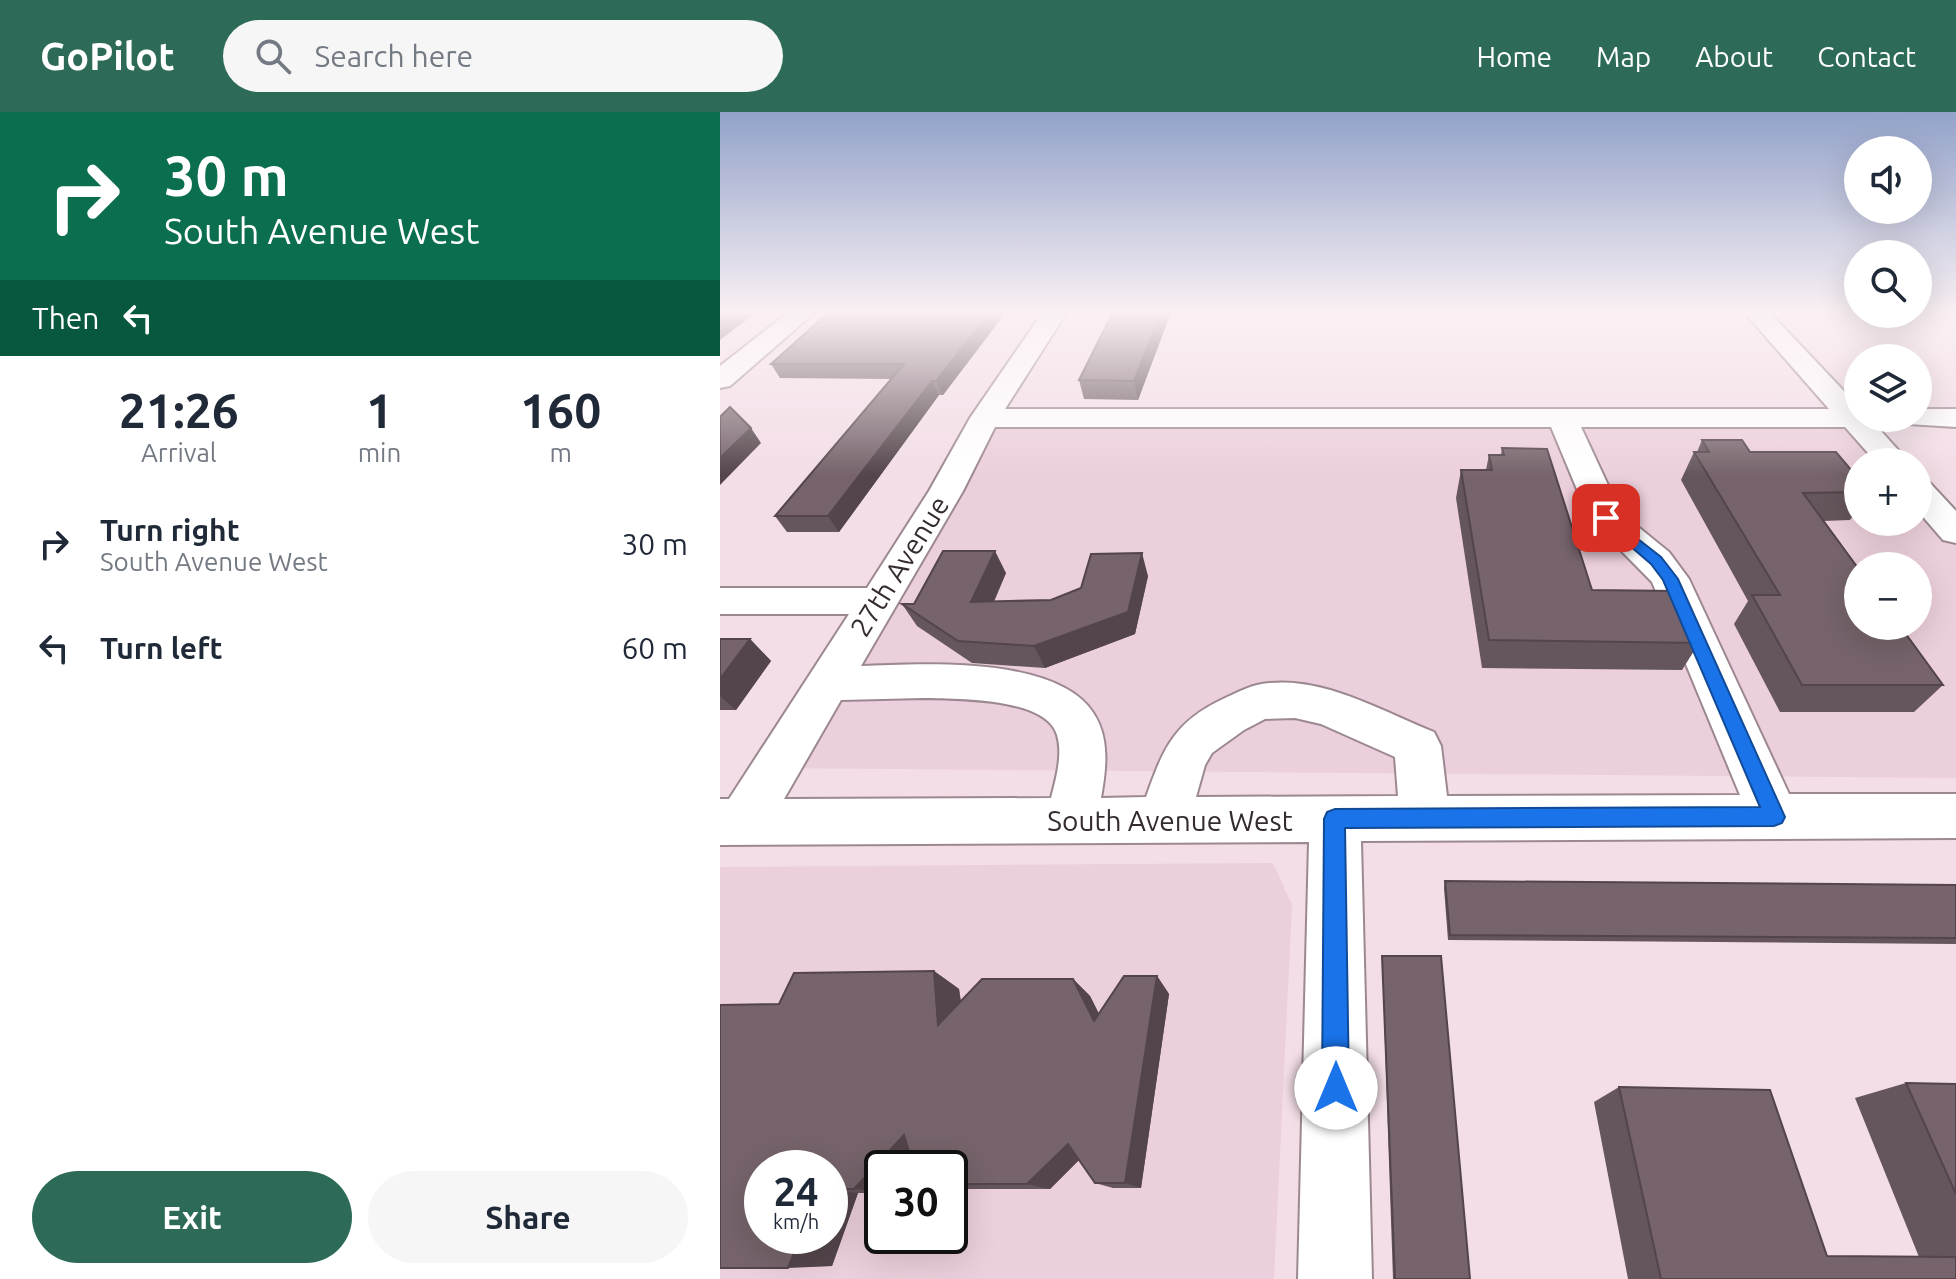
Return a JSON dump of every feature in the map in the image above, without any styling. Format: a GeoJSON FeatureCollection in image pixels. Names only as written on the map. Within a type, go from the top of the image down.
{"type":"FeatureCollection","features":[{"type":"Feature","properties":{"kind":"street"},"geometry":{"type":"LineString","coordinates":[[720,380],[737,366]]}},
{"type":"Feature","properties":{"kind":"street","name":"27th Avenue"},"geometry":{"type":"LineString","coordinates":[[732,822],[827,684],[946,491],[985,418],[1019,366]]}},
{"type":"Feature","properties":{"kind":"street"},"geometry":{"type":"LineString","coordinates":[[1807,366],[1844,406]]}},
{"type":"Feature","properties":{"kind":"street"},"geometry":{"type":"LineString","coordinates":[[985,418],[1844,418]]}},
{"type":"Feature","properties":{"kind":"street"},"geometry":{"type":"LineString","coordinates":[[1562,418],[1606,518],[1656,561],[1670,579],[1774,817]]}},
{"type":"Feature","properties":{"kind":"street"},"geometry":{"type":"LineString","coordinates":[[1932,418],[1956,418]]}},
{"type":"Feature","properties":{"kind":"street"},"geometry":{"type":"LineString","coordinates":[[1867,432],[1881,448]]}},
{"type":"Feature","properties":{"kind":"street"},"geometry":{"type":"LineString","coordinates":[[1932,505],[1956,532]]}},
{"type":"Feature","properties":{"kind":"street"},"geometry":{"type":"LineString","coordinates":[[720,601],[876,601]]}},
{"type":"Feature","properties":{"kind":"street"},"geometry":{"type":"LineString","coordinates":[[827,684],[958,683],[1019,688],[1054,699],[1077,724],[1083,764],[1071,820]]}},
{"type":"Feature","properties":{"kind":"street"},"geometry":{"type":"LineString","coordinates":[[1164,819],[1183,760],[1196,740],[1228,717],[1259,702],[1295,701],[1329,708],[1418,746],[1424,818]]}},
{"type":"Feature","properties":{"kind":"street","name":"South Avenue West"},"geometry":{"type":"LineString","coordinates":[[732,822],[1956,816]]}},
{"type":"Feature","properties":{"kind":"street"},"geometry":{"type":"LineString","coordinates":[[1335,819],[1335,1279]]}},
{"type":"Feature","properties":{"kind":"shaded area"},"geometry":{"type":"Polygon","coordinates":[[[985,418],[1844,418],[1844,432],[1865,432],[1880,448],[1844,448],[1844,536],[1932,536],[1932,505],[1956,532],[1956,778],[769,768],[985,418]]]}},
{"type":"Feature","properties":{"kind":"shaded area"},"geometry":{"type":"Polygon","coordinates":[[[1273,863],[1292,905],[1274,1279],[720,1279],[720,867],[1273,863]]]}},
{"type":"Feature","properties":{"kind":"building"},"geometry":{"type":"Polygon","coordinates":[[[902,366],[947,366],[936,381],[932,381],[828,516],[775,516],[902,366]]]}},
{"type":"Feature","properties":{"kind":"building"},"geometry":{"type":"Polygon","coordinates":[[[1086,366],[1140,366],[1134,381],[1079,380],[1086,366]]]}},
{"type":"Feature","properties":{"kind":"building"},"geometry":{"type":"Polygon","coordinates":[[[730,407],[751,428],[720,458],[720,417],[730,407]]]}},
{"type":"Feature","properties":{"kind":"building"},"geometry":{"type":"Polygon","coordinates":[[[1702,440],[1742,440],[1750,452],[1836,452],[1844,461],[1844,492],[1803,493],[1846,552],[1844,640],[1910,640],[1943,685],[1802,685],[1752,595],[1780,595],[1694,452],[1709,452],[1702,440]]]}},
{"type":"Feature","properties":{"kind":"building"},"geometry":{"type":"Polygon","coordinates":[[[1502,448],[1547,449],[1592,590],[1676,591],[1699,643],[1489,640],[1461,470],[1492,470],[1489,455],[1504,455],[1502,448]]]}},
{"type":"Feature","properties":{"kind":"building"},"geometry":{"type":"Polygon","coordinates":[[[943,551],[995,551],[971,602],[1051,600],[1081,588],[1091,554],[1142,553],[1128,612],[1034,646],[958,641],[902,604],[914,604],[943,551]]]}},
{"type":"Feature","properties":{"kind":"building"},"geometry":{"type":"Polygon","coordinates":[[[720,639],[750,639],[720,679],[720,639]]]}},
{"type":"Feature","properties":{"kind":"building"},"geometry":{"type":"Polygon","coordinates":[[[1445,881],[1956,885],[1956,938],[1450,935],[1445,881]]]}},
{"type":"Feature","properties":{"kind":"building"},"geometry":{"type":"Polygon","coordinates":[[[1382,956],[1441,956],[1470,1279],[1395,1279],[1382,956]]]}},
{"type":"Feature","properties":{"kind":"building"},"geometry":{"type":"Polygon","coordinates":[[[934,971],[938,1025],[982,979],[1073,979],[1094,1021],[1124,976],[1157,976],[1125,1183],[1095,1183],[1068,1144],[1027,1184],[968,1184],[968,1150],[909,1150],[904,1135],[890,1150],[864,1150],[864,1178],[854,1189],[848,1189],[848,1150],[744,1150],[744,1254],[794,1254],[788,1268],[720,1268],[720,1005],[779,1004],[794,973],[934,971]]]}},
{"type":"Feature","properties":{"kind":"building"},"geometry":{"type":"Polygon","coordinates":[[[1906,1083],[1956,1084],[1956,1194],[1906,1083]]]}},
{"type":"Feature","properties":{"kind":"building"},"geometry":{"type":"Polygon","coordinates":[[[1619,1087],[1770,1090],[1827,1256],[1956,1257],[1956,1279],[1661,1279],[1619,1087]]]}},
{"type":"Feature","properties":{"kind":"route"},"geometry":{"type":"LineString","coordinates":[[1336,1088],[1335,819],[1774,817],[1670,579],[1656,561],[1606,518]]}}]}
